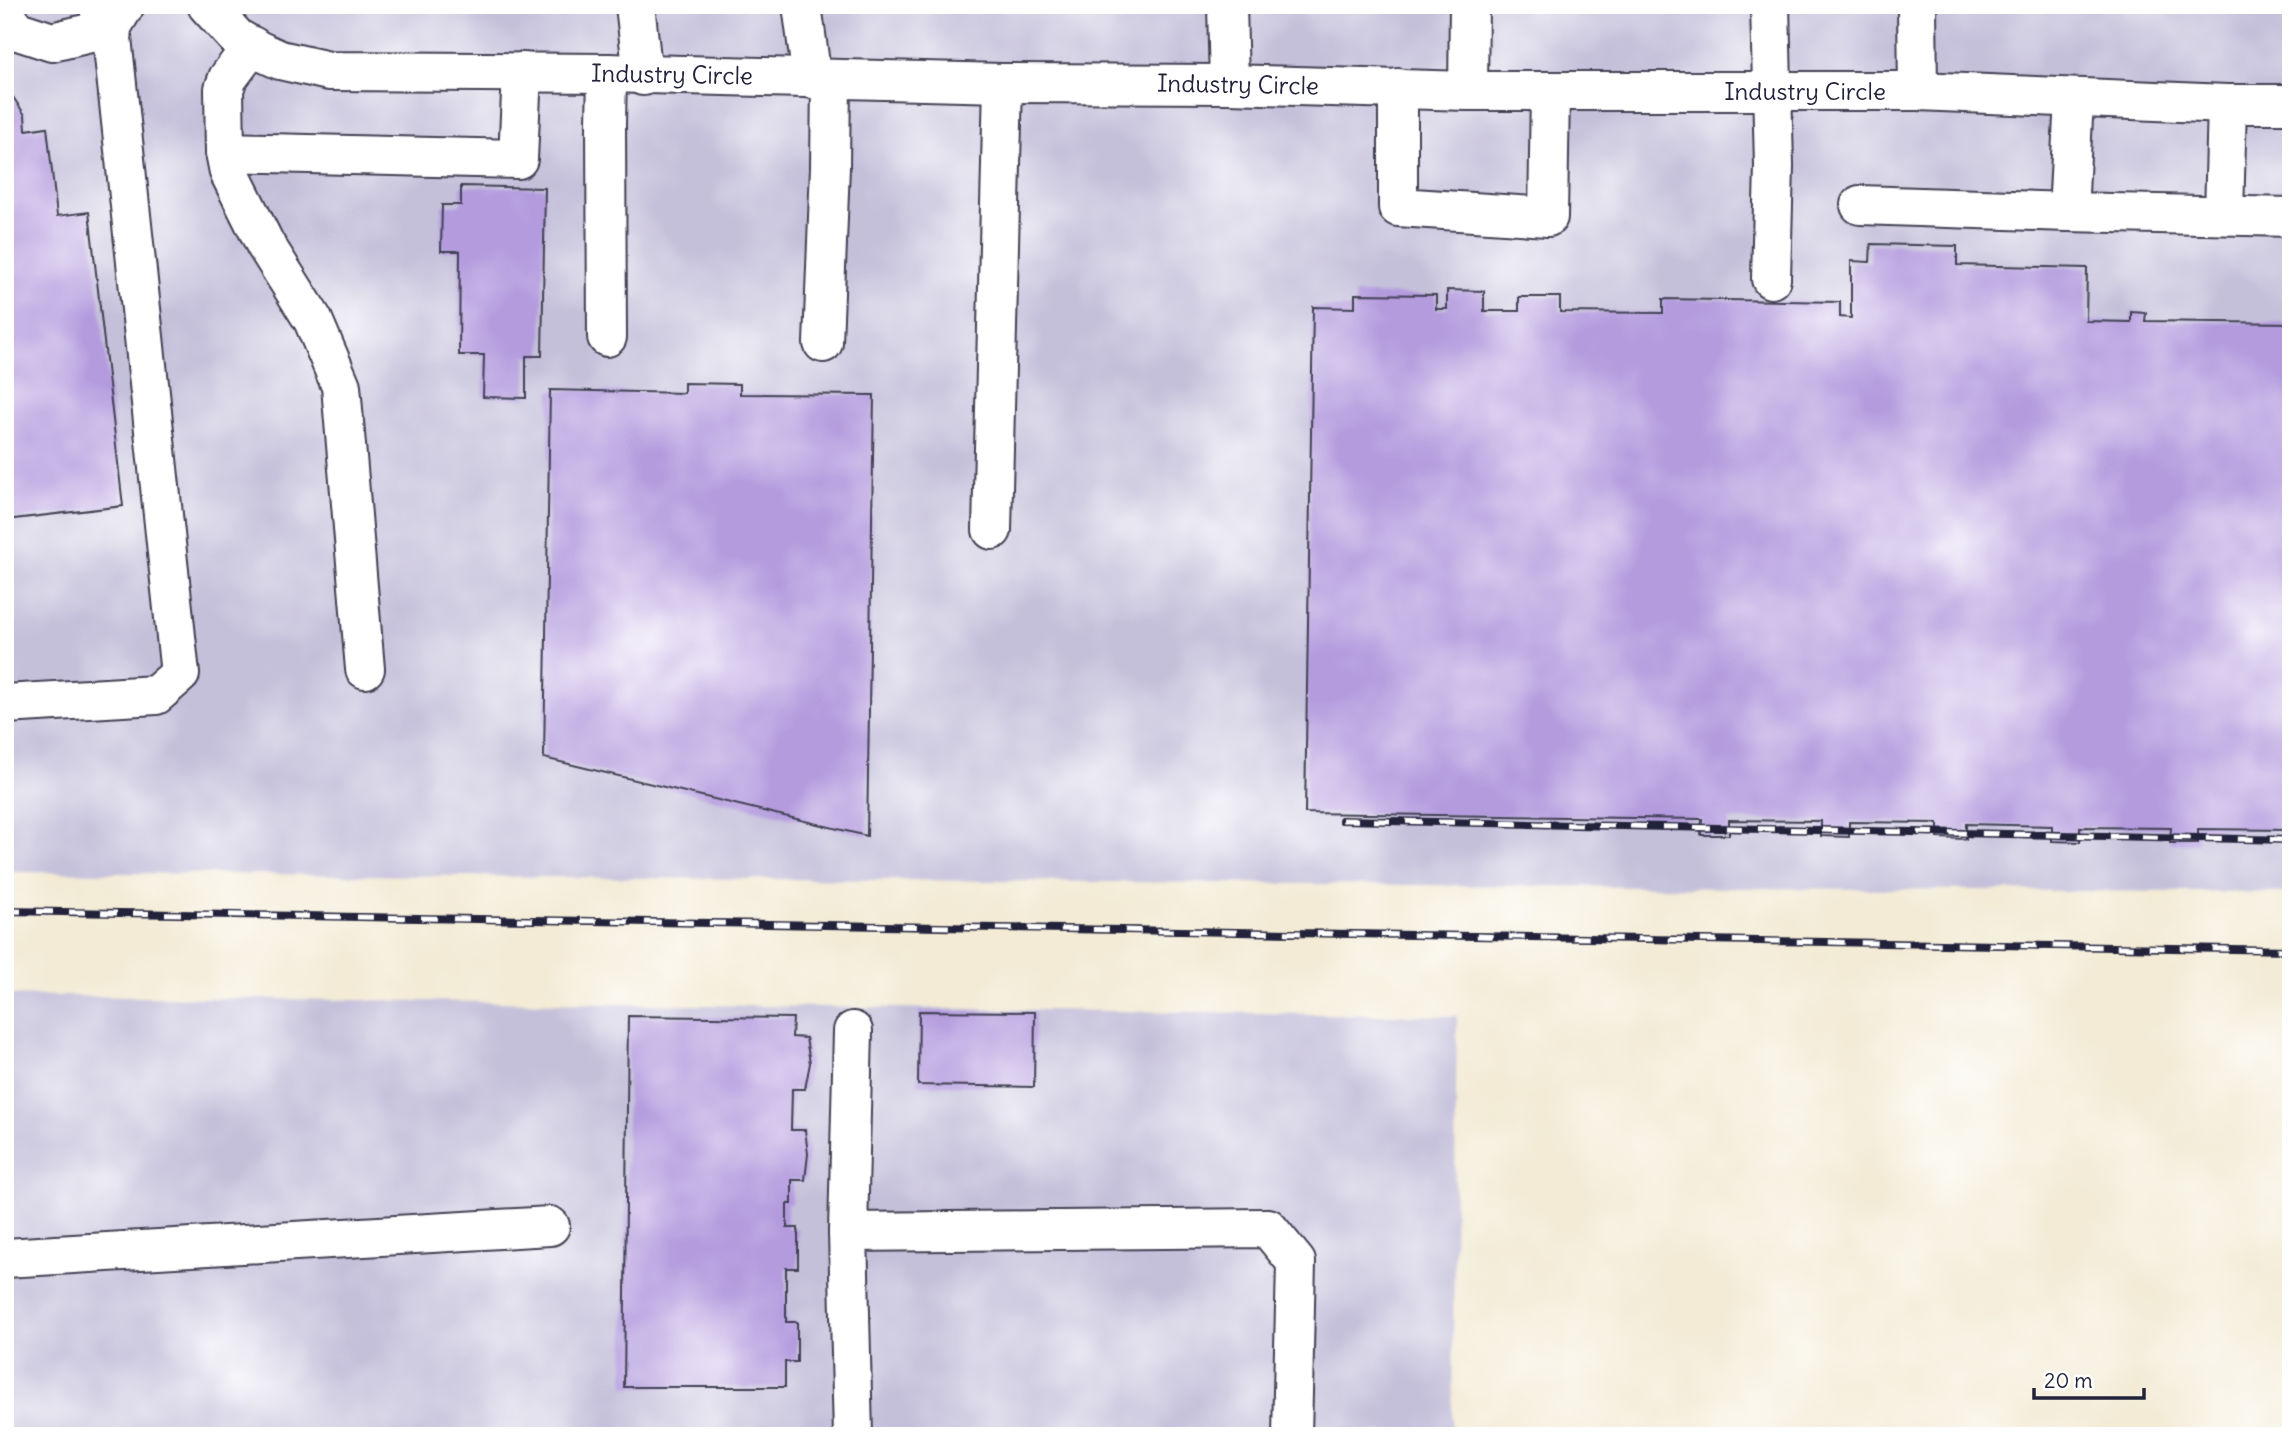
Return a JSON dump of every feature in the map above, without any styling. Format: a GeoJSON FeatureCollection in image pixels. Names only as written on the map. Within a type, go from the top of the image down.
{"type":"FeatureCollection","features":[{"type":"Feature","properties":{"kind":"street","name":"Industry Circle"},"geometry":{"type":"LineString","coordinates":[[207,5],[237,38],[252,47],[280,60],[329,71],[522,72],[1003,83],[1228,84],[1468,91],[1918,92],[2291,104]]}},
{"type":"Feature","properties":{"kind":"street"},"geometry":{"type":"LineString","coordinates":[[607,337],[606,124],[625,75],[635,5]]}},
{"type":"Feature","properties":{"kind":"street"},"geometry":{"type":"LineString","coordinates":[[803,5],[821,79],[830,167],[823,343]]}},
{"type":"Feature","properties":{"kind":"street"},"geometry":{"type":"LineString","coordinates":[[1227,5],[1228,84]]}},
{"type":"Feature","properties":{"kind":"street"},"geometry":{"type":"LineString","coordinates":[[1468,91],[1469,5]]}},
{"type":"Feature","properties":{"kind":"street"},"geometry":{"type":"LineString","coordinates":[[1770,5],[1774,166],[1771,279]]}},
{"type":"Feature","properties":{"kind":"street"},"geometry":{"type":"LineString","coordinates":[[1917,5],[1918,92]]}},
{"type":"Feature","properties":{"kind":"street"},"geometry":{"type":"LineString","coordinates":[[5,12],[15,30],[52,41],[111,13],[180,674],[156,695],[5,704]]}},
{"type":"Feature","properties":{"kind":"street"},"geometry":{"type":"LineString","coordinates":[[252,47],[228,78],[224,89],[225,152],[229,172],[265,244],[313,320],[341,386],[365,669]]}},
{"type":"Feature","properties":{"kind":"street"},"geometry":{"type":"LineString","coordinates":[[225,152],[518,159],[522,72]]}},
{"type":"Feature","properties":{"kind":"street"},"geometry":{"type":"LineString","coordinates":[[992,530],[1003,83]]}},
{"type":"Feature","properties":{"kind":"street"},"geometry":{"type":"LineString","coordinates":[[1398,88],[1398,207],[1548,216],[1550,91]]}},
{"type":"Feature","properties":{"kind":"street"},"geometry":{"type":"LineString","coordinates":[[2067,212],[2074,99]]}},
{"type":"Feature","properties":{"kind":"street"},"geometry":{"type":"LineString","coordinates":[[2224,215],[2227,104]]}},
{"type":"Feature","properties":{"kind":"street"},"geometry":{"type":"LineString","coordinates":[[1860,205],[2291,217]]}},
{"type":"Feature","properties":{"kind":"street"},"geometry":{"type":"LineString","coordinates":[[853,1031],[848,1232],[853,1436]]}},
{"type":"Feature","properties":{"kind":"street"},"geometry":{"type":"LineString","coordinates":[[5,1258],[550,1226]]}},
{"type":"Feature","properties":{"kind":"street"},"geometry":{"type":"LineString","coordinates":[[848,1232],[1268,1228],[1296,1262],[1292,1436]]}},
{"type":"Feature","properties":{"kind":"shaded area"},"geometry":{"type":"Polygon","coordinates":[[[5,5],[2291,5],[2291,893],[5,872],[5,5]]]}},
{"type":"Feature","properties":{"kind":"shaded area"},"geometry":{"type":"Polygon","coordinates":[[[5,995],[1457,1016],[1452,1427],[1332,1436],[5,1436],[5,995]]]}},
{"type":"Feature","properties":{"kind":"building"},"geometry":{"type":"Polygon","coordinates":[[[1625,5],[1743,5],[1743,10],[1625,8],[1625,5]]]}},
{"type":"Feature","properties":{"kind":"building"},"geometry":{"type":"Polygon","coordinates":[[[5,85],[25,115],[26,130],[47,127],[57,216],[89,212],[123,506],[5,520],[5,85]]]}},
{"type":"Feature","properties":{"kind":"building"},"geometry":{"type":"Polygon","coordinates":[[[461,186],[545,188],[542,356],[526,356],[526,398],[483,397],[484,355],[459,355],[460,251],[441,251],[442,205],[461,205],[461,186]]]}},
{"type":"Feature","properties":{"kind":"building"},"geometry":{"type":"Polygon","coordinates":[[[1871,244],[1957,246],[1957,265],[2087,268],[2086,321],[2131,322],[2131,312],[2146,313],[2145,321],[2291,323],[2291,830],[2198,829],[2198,843],[2170,843],[2171,828],[2080,827],[2080,842],[2052,841],[2052,826],[1966,824],[1966,839],[1938,838],[1938,823],[1849,822],[1849,837],[1821,836],[1821,821],[1729,820],[1729,835],[1701,835],[1702,819],[1305,813],[1313,307],[1355,308],[1355,294],[1436,295],[1436,309],[1447,309],[1447,290],[1484,291],[1484,311],[1519,311],[1519,297],[1560,297],[1560,312],[1663,313],[1663,299],[1840,302],[1840,317],[1851,318],[1851,261],[1870,262],[1871,244]]]}},
{"type":"Feature","properties":{"kind":"building"},"geometry":{"type":"Polygon","coordinates":[[[684,383],[740,384],[740,394],[874,395],[867,836],[544,758],[550,390],[684,393],[684,383]]]}},
{"type":"Feature","properties":{"kind":"building"},"geometry":{"type":"Polygon","coordinates":[[[919,1011],[1035,1012],[1034,1087],[918,1085],[919,1011]]]}},
{"type":"Feature","properties":{"kind":"building"},"geometry":{"type":"Polygon","coordinates":[[[628,1016],[793,1018],[792,1037],[806,1038],[810,1063],[805,1089],[792,1089],[791,1130],[805,1130],[808,1154],[805,1180],[792,1180],[792,1204],[787,1204],[787,1228],[798,1228],[798,1268],[786,1268],[786,1322],[797,1322],[797,1362],[785,1362],[785,1387],[624,1387],[628,1016]]]}},
{"type":"Feature","properties":{"kind":"railway"},"geometry":{"type":"LineString","coordinates":[[1342,820],[2291,840]]}},
{"type":"Feature","properties":{"kind":"railway"},"geometry":{"type":"LineString","coordinates":[[5,911],[2291,950]]}}]}
